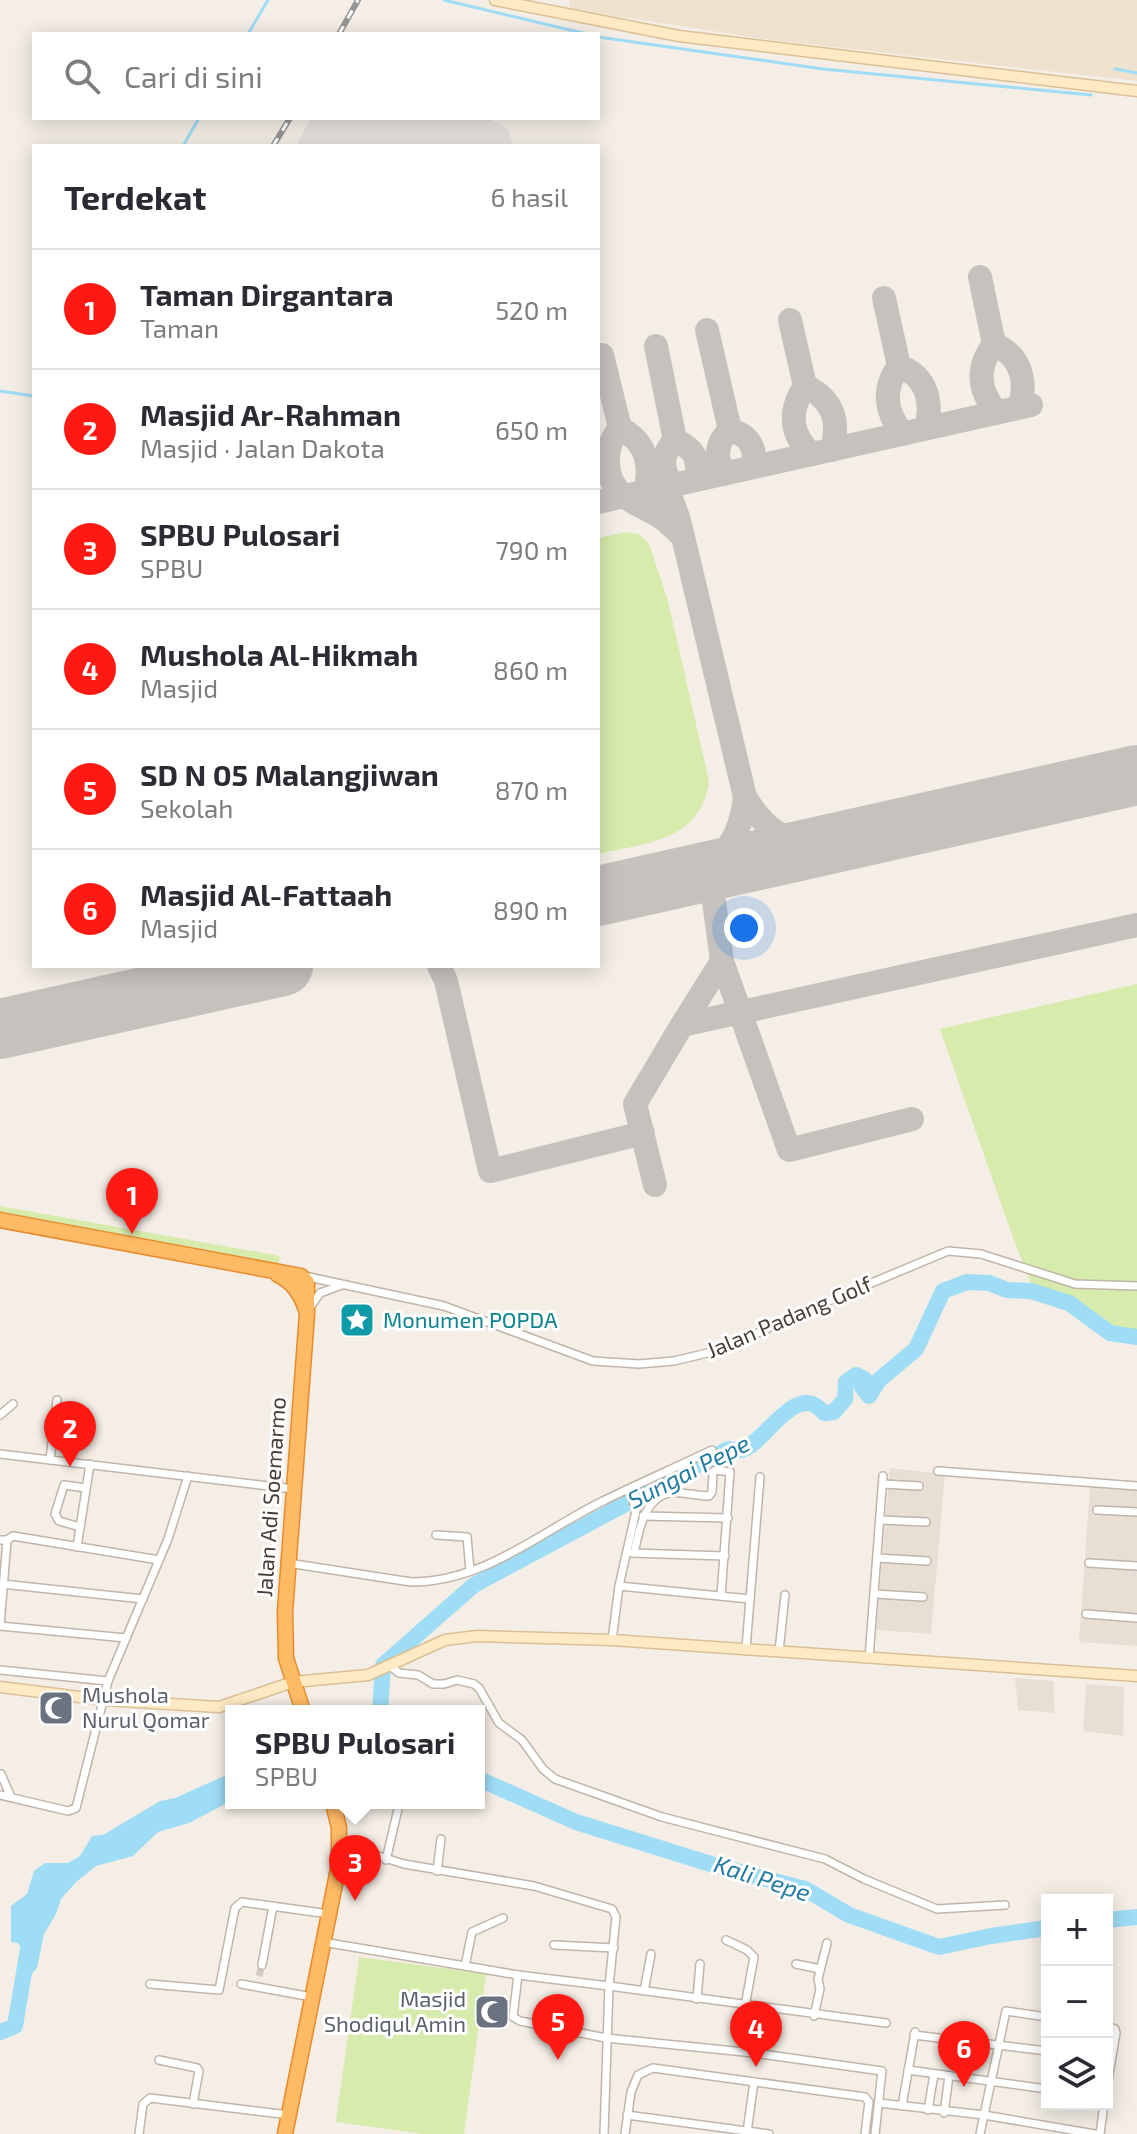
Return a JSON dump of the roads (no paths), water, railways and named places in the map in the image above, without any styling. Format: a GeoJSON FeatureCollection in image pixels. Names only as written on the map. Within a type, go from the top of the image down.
{"type":"FeatureCollection","features":[{"type":"Feature","properties":{"kind":"highway"},"geometry":{"type":"LineString","coordinates":[[0,1220],[267,1269],[305,1282]]}},
{"type":"Feature","properties":{"kind":"highway"},"geometry":{"type":"LineString","coordinates":[[267,1269],[291,1282],[307,1314]]}},
{"type":"Feature","properties":{"kind":"highway","name":"Jalan Adi Soemarmo"},"geometry":{"type":"LineString","coordinates":[[300,1705],[286,1658],[284,1638],[307,1314],[305,1282]]}},
{"type":"Feature","properties":{"kind":"highway"},"geometry":{"type":"LineString","coordinates":[[285,2134],[340,1844],[334,1809]]}},
{"type":"Feature","properties":{"kind":"main road"},"geometry":{"type":"LineString","coordinates":[[495,0],[679,36],[1137,91]]}},
{"type":"Feature","properties":{"kind":"main road"},"geometry":{"type":"LineString","coordinates":[[516,0],[556,13]]}},
{"type":"Feature","properties":{"kind":"main road"},"geometry":{"type":"LineString","coordinates":[[0,1687],[104,1700],[219,1707],[293,1682],[368,1675],[456,1637],[612,1640],[1137,1676]]}},
{"type":"Feature","properties":{"kind":"street","name":"Jalan Padang Golf"},"geometry":{"type":"LineString","coordinates":[[305,1282],[324,1280],[348,1284],[444,1306],[593,1361],[639,1364],[674,1361],[724,1349],[807,1310],[948,1251],[981,1254],[1075,1284],[1137,1286]]}},
{"type":"Feature","properties":{"kind":"street"},"geometry":{"type":"LineString","coordinates":[[305,1282],[324,1280]]}},
{"type":"Feature","properties":{"kind":"street"},"geometry":{"type":"LineString","coordinates":[[307,1314],[320,1293],[333,1286],[348,1284]]}},
{"type":"Feature","properties":{"kind":"street"},"geometry":{"type":"LineString","coordinates":[[50,1460],[57,1400]]}},
{"type":"Feature","properties":{"kind":"street"},"geometry":{"type":"LineString","coordinates":[[0,1415],[13,1404]]}},
{"type":"Feature","properties":{"kind":"street"},"geometry":{"type":"LineString","coordinates":[[288,1563],[411,1582],[470,1571],[510,1555],[578,1514],[712,1450]]}},
{"type":"Feature","properties":{"kind":"street"},"geometry":{"type":"LineString","coordinates":[[0,1454],[294,1489]]}},
{"type":"Feature","properties":{"kind":"street"},"geometry":{"type":"LineString","coordinates":[[77,1547],[90,1464]]}},
{"type":"Feature","properties":{"kind":"street"},"geometry":{"type":"LineString","coordinates":[[612,1640],[619,1586],[643,1516],[669,1493],[711,1494],[712,1473],[716,1470],[730,1472],[721,1596]]}},
{"type":"Feature","properties":{"kind":"street"},"geometry":{"type":"LineString","coordinates":[[938,1471],[1137,1486]]}},
{"type":"Feature","properties":{"kind":"street"},"geometry":{"type":"LineString","coordinates":[[0,1795],[68,1811],[76,1808],[108,1681],[159,1560],[188,1476]]}},
{"type":"Feature","properties":{"kind":"street"},"geometry":{"type":"LineString","coordinates":[[746,1648],[760,1477]]}},
{"type":"Feature","properties":{"kind":"street"},"geometry":{"type":"LineString","coordinates":[[869,1658],[883,1480],[919,1486]]}},
{"type":"Feature","properties":{"kind":"street"},"geometry":{"type":"LineString","coordinates":[[80,1527],[59,1521],[55,1514],[64,1485],[86,1488]]}},
{"type":"Feature","properties":{"kind":"street"},"geometry":{"type":"LineString","coordinates":[[630,1489],[634,1502],[630,1553]]}},
{"type":"Feature","properties":{"kind":"street"},"geometry":{"type":"LineString","coordinates":[[1097,1510],[1137,1512]]}},
{"type":"Feature","properties":{"kind":"street"},"geometry":{"type":"LineString","coordinates":[[643,1516],[728,1518]]}},
{"type":"Feature","properties":{"kind":"street"},"geometry":{"type":"LineString","coordinates":[[881,1520],[926,1522]]}},
{"type":"Feature","properties":{"kind":"street"},"geometry":{"type":"LineString","coordinates":[[436,1535],[467,1537],[470,1571]]}},
{"type":"Feature","properties":{"kind":"street"},"geometry":{"type":"LineString","coordinates":[[126,1638],[0,1626],[4,1540],[13,1536],[159,1560]]}},
{"type":"Feature","properties":{"kind":"street"},"geometry":{"type":"LineString","coordinates":[[630,1553],[725,1556]]}},
{"type":"Feature","properties":{"kind":"street"},"geometry":{"type":"LineString","coordinates":[[877,1558],[927,1561]]}},
{"type":"Feature","properties":{"kind":"street"},"geometry":{"type":"LineString","coordinates":[[1089,1563],[1137,1566]]}},
{"type":"Feature","properties":{"kind":"street"},"geometry":{"type":"LineString","coordinates":[[2,1584],[143,1599]]}},
{"type":"Feature","properties":{"kind":"street"},"geometry":{"type":"LineString","coordinates":[[619,1586],[750,1599]]}},
{"type":"Feature","properties":{"kind":"street"},"geometry":{"type":"LineString","coordinates":[[875,1594],[923,1597]]}},
{"type":"Feature","properties":{"kind":"street"},"geometry":{"type":"LineString","coordinates":[[779,1651],[785,1595]]}},
{"type":"Feature","properties":{"kind":"street"},"geometry":{"type":"LineString","coordinates":[[1086,1614],[1137,1618]]}},
{"type":"Feature","properties":{"kind":"street"},"geometry":{"type":"LineString","coordinates":[[388,1667],[399,1673],[418,1675],[433,1684],[457,1680],[474,1684],[499,1723],[522,1740],[543,1769],[555,1779],[662,1817],[825,1859],[937,1909],[1005,1905]]}},
{"type":"Feature","properties":{"kind":"street"},"geometry":{"type":"LineString","coordinates":[[0,1670],[108,1681]]}},
{"type":"Feature","properties":{"kind":"street"},"geometry":{"type":"LineString","coordinates":[[85,1698],[88,1679]]}},
{"type":"Feature","properties":{"kind":"street"},"geometry":{"type":"LineString","coordinates":[[1,1774],[11,1797]]}},
{"type":"Feature","properties":{"kind":"street"},"geometry":{"type":"LineString","coordinates":[[386,1860],[398,1809]]}},
{"type":"Feature","properties":{"kind":"street"},"geometry":{"type":"LineString","coordinates":[[437,1871],[441,1839]]}},
{"type":"Feature","properties":{"kind":"street"},"geometry":{"type":"LineString","coordinates":[[340,1844],[386,1860],[534,1886],[615,1911],[606,2038],[604,2134]]}},
{"type":"Feature","properties":{"kind":"street"},"geometry":{"type":"LineString","coordinates":[[150,1984],[219,1990],[237,1904],[242,1902],[329,1914]]}},
{"type":"Feature","properties":{"kind":"street"},"geometry":{"type":"LineString","coordinates":[[262,1965],[273,1906]]}},
{"type":"Feature","properties":{"kind":"street"},"geometry":{"type":"LineString","coordinates":[[465,1966],[472,1932],[503,1918]]}},
{"type":"Feature","properties":{"kind":"street"},"geometry":{"type":"LineString","coordinates":[[726,1940],[754,1957],[745,2006]]}},
{"type":"Feature","properties":{"kind":"street"},"geometry":{"type":"LineString","coordinates":[[323,1942],[518,1975],[886,2023]]}},
{"type":"Feature","properties":{"kind":"street"},"geometry":{"type":"LineString","coordinates":[[814,2016],[820,1989],[818,1979],[827,1943]]}},
{"type":"Feature","properties":{"kind":"street"},"geometry":{"type":"LineString","coordinates":[[554,1945],[614,1948]]}},
{"type":"Feature","properties":{"kind":"street"},"geometry":{"type":"LineString","coordinates":[[644,1991],[651,1954]]}},
{"type":"Feature","properties":{"kind":"street"},"geometry":{"type":"LineString","coordinates":[[697,1999],[700,1964]]}},
{"type":"Feature","properties":{"kind":"street"},"geometry":{"type":"LineString","coordinates":[[796,1964],[820,1969]]}},
{"type":"Feature","properties":{"kind":"street"},"geometry":{"type":"LineString","coordinates":[[518,1975],[514,2019],[606,2038],[754,2053],[882,2071],[875,2134]]}},
{"type":"Feature","properties":{"kind":"street"},"geometry":{"type":"LineString","coordinates":[[257,1987],[259,1976]]}},
{"type":"Feature","properties":{"kind":"street"},"geometry":{"type":"LineString","coordinates":[[241,1984],[312,1997]]}},
{"type":"Feature","properties":{"kind":"street"},"geometry":{"type":"LineString","coordinates":[[980,2134],[1006,2011],[1041,2016]]}},
{"type":"Feature","properties":{"kind":"street"},"geometry":{"type":"LineString","coordinates":[[902,2106],[914,2032],[1041,2050]]}},
{"type":"Feature","properties":{"kind":"street"},"geometry":{"type":"LineString","coordinates":[[159,2060],[197,2068],[193,2104]]}},
{"type":"Feature","properties":{"kind":"street"},"geometry":{"type":"LineString","coordinates":[[625,2134],[633,2085],[638,2075],[653,2068],[865,2097],[869,2102],[865,2134]]}},
{"type":"Feature","properties":{"kind":"street"},"geometry":{"type":"LineString","coordinates":[[908,2070],[1041,2088]]}},
{"type":"Feature","properties":{"kind":"street"},"geometry":{"type":"LineString","coordinates":[[928,2110],[934,2074]]}},
{"type":"Feature","properties":{"kind":"street"},"geometry":{"type":"LineString","coordinates":[[944,2113],[949,2076]]}},
{"type":"Feature","properties":{"kind":"street"},"geometry":{"type":"LineString","coordinates":[[747,2132],[754,2082]]}},
{"type":"Feature","properties":{"kind":"street"},"geometry":{"type":"LineString","coordinates":[[139,2134],[146,2100],[289,2115]]}},
{"type":"Feature","properties":{"kind":"street"},"geometry":{"type":"LineString","coordinates":[[879,2103],[944,2113],[984,2115],[1097,2134],[1103,2110]]}},
{"type":"Feature","properties":{"kind":"street"},"geometry":{"type":"LineString","coordinates":[[627,2115],[769,2134]]}},
{"type":"Feature","properties":{"kind":"water"},"geometry":{"type":"Polygon","coordinates":[[[225,1776],[225,1804],[189,1823],[158,1832],[133,1856],[96,1866],[76,1882],[61,1899],[44,1934],[37,1968],[30,1976],[18,1943],[11,1942],[11,1906],[27,1894],[34,1871],[45,1863],[68,1863],[80,1856],[92,1836],[103,1835],[160,1801],[175,1798],[225,1776]]]}},
{"type":"Feature","properties":{"kind":"waterway"},"geometry":{"type":"LineString","coordinates":[[249,32],[268,0]]}},
{"type":"Feature","properties":{"kind":"waterway"},"geometry":{"type":"LineString","coordinates":[[444,0],[579,32]]}},
{"type":"Feature","properties":{"kind":"waterway"},"geometry":{"type":"LineString","coordinates":[[600,37],[823,69],[1091,95]]}},
{"type":"Feature","properties":{"kind":"waterway"},"geometry":{"type":"LineString","coordinates":[[1115,69],[1137,73]]}},
{"type":"Feature","properties":{"kind":"waterway"},"geometry":{"type":"LineString","coordinates":[[184,144],[198,120]]}},
{"type":"Feature","properties":{"kind":"waterway"},"geometry":{"type":"LineString","coordinates":[[0,391],[32,396]]}},
{"type":"Feature","properties":{"kind":"waterway","name":"Sungai Pepe"},"geometry":{"type":"LineString","coordinates":[[380,1705],[383,1665],[474,1585],[728,1449],[741,1450],[750,1446],[791,1408],[802,1403],[813,1404],[824,1413],[834,1412],[845,1399],[846,1382],[856,1375],[864,1379],[862,1387],[869,1396],[879,1380],[916,1349],[943,1291],[967,1282],[1031,1291],[1069,1303],[1110,1333],[1137,1337]]}},
{"type":"Feature","properties":{"kind":"waterway","name":"Kali Pepe"},"geometry":{"type":"LineString","coordinates":[[485,1782],[576,1822],[717,1866],[805,1889],[849,1915],[939,1947],[1041,1929]]}},
{"type":"Feature","properties":{"kind":"waterway","name":"Kali Pepe"},"geometry":{"type":"LineString","coordinates":[[1113,1919],[1137,1917]]}},
{"type":"Feature","properties":{"kind":"waterway","name":"Kali Pepe"},"geometry":{"type":"LineString","coordinates":[[0,2032],[15,2026],[30,1937]]}},
{"type":"Feature","properties":{"kind":"tunnel"},"geometry":{"type":"LineString","coordinates":[[259,1976],[262,1965]]}},
{"type":"Feature","properties":{"kind":"railway"},"geometry":{"type":"LineString","coordinates":[[340,32],[358,0]]}},
{"type":"Feature","properties":{"kind":"railway"},"geometry":{"type":"LineString","coordinates":[[274,144],[289,120]]}},
{"type":"Feature","properties":{"kind":"place","name":"Taman Dirgantara"},"geometry":{"type":"Point","coordinates":[132,1234]}},
{"type":"Feature","properties":{"kind":"place","name":"Monumen POPDA"},"geometry":{"type":"Point","coordinates":[357,1320]}},
{"type":"Feature","properties":{"kind":"place","name":"Masjid Ar-Rahman"},"geometry":{"type":"Point","coordinates":[70,1467]}},
{"type":"Feature","properties":{"kind":"place","name":"Mushola Nurul Qomar"},"geometry":{"type":"Point","coordinates":[56,1708]}},
{"type":"Feature","properties":{"kind":"place","name":"SPBU Pulosari"},"geometry":{"type":"Point","coordinates":[355,1901]}},
{"type":"Feature","properties":{"kind":"place","name":"Masjid Shodiqul Amin"},"geometry":{"type":"Point","coordinates":[492,2012]}},
{"type":"Feature","properties":{"kind":"place","name":"SD N 05 Malangjiwan"},"geometry":{"type":"Point","coordinates":[558,2060]}},
{"type":"Feature","properties":{"kind":"place","name":"Mushola Al-Hikmah"},"geometry":{"type":"Point","coordinates":[756,2067]}},
{"type":"Feature","properties":{"kind":"place","name":"Masjid Al-Fattaah"},"geometry":{"type":"Point","coordinates":[964,2087]}}]}
